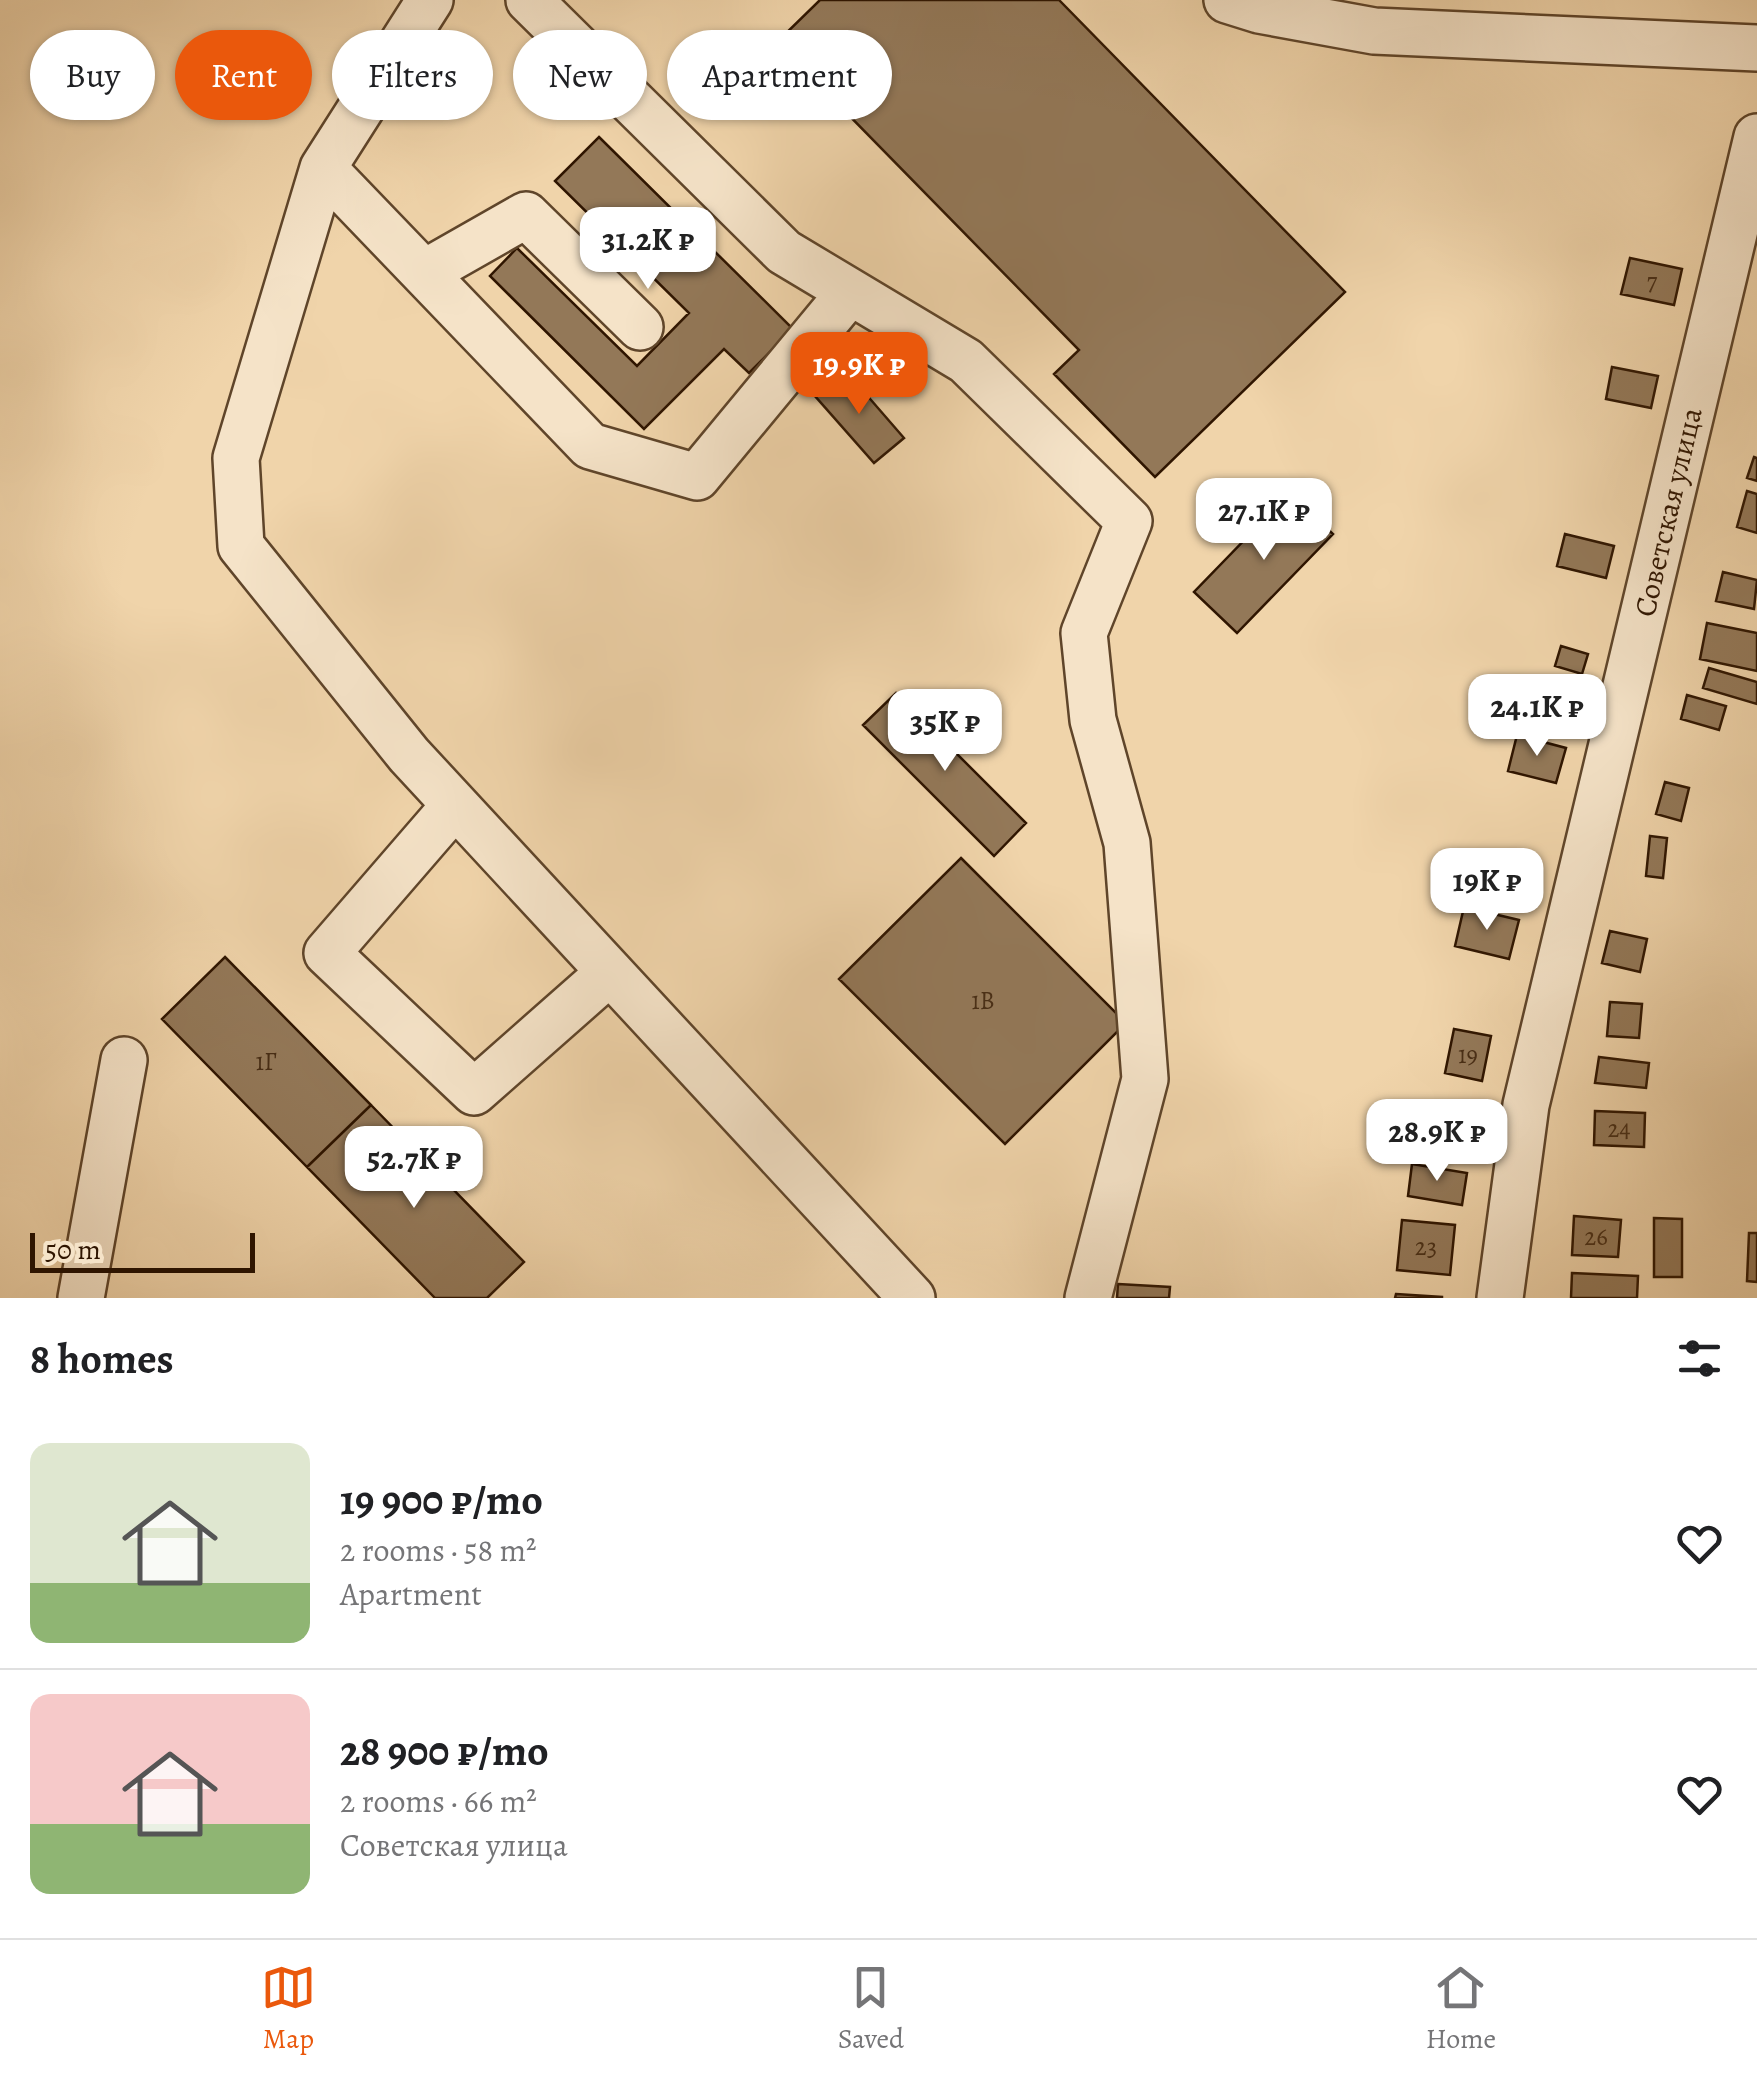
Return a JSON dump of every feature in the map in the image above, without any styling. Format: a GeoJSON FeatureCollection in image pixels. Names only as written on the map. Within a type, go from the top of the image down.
{"type":"FeatureCollection","features":[{"type":"Feature","properties":{"kind":"street"},"geometry":{"type":"LineString","coordinates":[[430,0],[323,168],[236,458],[241,546],[409,755],[912,1298]]}},
{"type":"Feature","properties":{"kind":"street"},"geometry":{"type":"LineString","coordinates":[[529,0],[784,252],[966,362],[1129,522],[1084,633],[1093,720],[1127,843],[1145,1079],[1088,1298]]}},
{"type":"Feature","properties":{"kind":"street"},"geometry":{"type":"LineString","coordinates":[[1227,0],[1259,10],[1374,31],[1757,48]]}},
{"type":"Feature","properties":{"kind":"street","name":"Советская улица"},"geometry":{"type":"LineString","coordinates":[[1500,1298],[1526,1105],[1757,137]]}},
{"type":"Feature","properties":{"kind":"street"},"geometry":{"type":"LineString","coordinates":[[323,168],[590,446],[696,477],[850,292]]}},
{"type":"Feature","properties":{"kind":"street"},"geometry":{"type":"LineString","coordinates":[[424,273],[526,214],[640,328]]}},
{"type":"Feature","properties":{"kind":"street"},"geometry":{"type":"LineString","coordinates":[[455,805],[326,953],[474,1092],[610,972]]}},
{"type":"Feature","properties":{"kind":"street"},"geometry":{"type":"LineString","coordinates":[[81,1298],[124,1060]]}},
{"type":"Feature","properties":{"kind":"building"},"geometry":{"type":"Polygon","coordinates":[[[820,0],[1059,0],[1345,292],[1155,477],[1054,374],[1079,350],[853,120],[892,120],[892,30],[789,30],[820,0]]]}},
{"type":"Feature","properties":{"kind":"building"},"geometry":{"type":"Polygon","coordinates":[[[599,137],[793,329],[749,373],[724,349],[644,429],[490,276],[517,248],[637,366],[689,313],[555,181],[599,137]]]}},
{"type":"Feature","properties":{"kind":"building"},"geometry":{"type":"Polygon","coordinates":[[[1630,258],[1682,269],[1674,305],[1621,294],[1630,258]]]}},
{"type":"Feature","properties":{"kind":"building"},"geometry":{"type":"Polygon","coordinates":[[[1612,367],[1658,376],[1651,408],[1606,399],[1612,367]]]}},
{"type":"Feature","properties":{"kind":"building"},"geometry":{"type":"Polygon","coordinates":[[[845,370],[904,438],[874,463],[815,396],[845,370]]]}},
{"type":"Feature","properties":{"kind":"building"},"geometry":{"type":"Polygon","coordinates":[[[1754,457],[1757,458],[1757,481],[1747,478],[1754,457]]]}},
{"type":"Feature","properties":{"kind":"building"},"geometry":{"type":"Polygon","coordinates":[[[1747,491],[1757,494],[1757,533],[1737,527],[1747,491]]]}},
{"type":"Feature","properties":{"kind":"building"},"geometry":{"type":"Polygon","coordinates":[[[1290,493],[1333,534],[1237,633],[1194,592],[1290,493]]]}},
{"type":"Feature","properties":{"kind":"building"},"geometry":{"type":"Polygon","coordinates":[[[1565,534],[1614,546],[1606,578],[1557,566],[1565,534]]]}},
{"type":"Feature","properties":{"kind":"building"},"geometry":{"type":"Polygon","coordinates":[[[1723,572],[1757,580],[1754,609],[1716,601],[1723,572]]]}},
{"type":"Feature","properties":{"kind":"building"},"geometry":{"type":"Polygon","coordinates":[[[1707,623],[1757,633],[1757,671],[1700,659],[1707,623]]]}},
{"type":"Feature","properties":{"kind":"building"},"geometry":{"type":"Polygon","coordinates":[[[1561,646],[1588,654],[1582,674],[1555,666],[1561,646]]]}},
{"type":"Feature","properties":{"kind":"building"},"geometry":{"type":"Polygon","coordinates":[[[1709,668],[1757,682],[1757,704],[1703,688],[1709,668]]]}},
{"type":"Feature","properties":{"kind":"building"},"geometry":{"type":"Polygon","coordinates":[[[896,693],[1026,823],[994,856],[863,725],[896,693]]]}},
{"type":"Feature","properties":{"kind":"building"},"geometry":{"type":"Polygon","coordinates":[[[1687,695],[1726,706],[1719,730],[1681,719],[1687,695]]]}},
{"type":"Feature","properties":{"kind":"building"},"geometry":{"type":"Polygon","coordinates":[[[1517,735],[1566,748],[1556,783],[1508,771],[1517,735]]]}},
{"type":"Feature","properties":{"kind":"building"},"geometry":{"type":"Polygon","coordinates":[[[1665,782],[1689,788],[1681,821],[1656,814],[1665,782]]]}},
{"type":"Feature","properties":{"kind":"building"},"geometry":{"type":"Polygon","coordinates":[[[1650,836],[1667,838],[1663,878],[1646,876],[1650,836]]]}},
{"type":"Feature","properties":{"kind":"building"},"geometry":{"type":"Polygon","coordinates":[[[961,858],[1126,1023],[1005,1144],[839,979],[961,858]]]}},
{"type":"Feature","properties":{"kind":"building"},"geometry":{"type":"Polygon","coordinates":[[[1464,907],[1519,920],[1509,959],[1455,946],[1464,907]]]}},
{"type":"Feature","properties":{"kind":"building"},"geometry":{"type":"Polygon","coordinates":[[[1610,931],[1647,939],[1640,972],[1602,963],[1610,931]]]}},
{"type":"Feature","properties":{"kind":"building"},"geometry":{"type":"Polygon","coordinates":[[[225,957],[371,1105],[307,1167],[162,1019],[225,957]]]}},
{"type":"Feature","properties":{"kind":"building"},"geometry":{"type":"Polygon","coordinates":[[[1610,1002],[1642,1004],[1639,1038],[1607,1036],[1610,1002]]]}},
{"type":"Feature","properties":{"kind":"building"},"geometry":{"type":"Polygon","coordinates":[[[1454,1029],[1491,1036],[1482,1081],[1445,1073],[1454,1029]]]}},
{"type":"Feature","properties":{"kind":"building"},"geometry":{"type":"Polygon","coordinates":[[[1599,1057],[1649,1063],[1646,1088],[1595,1083],[1599,1057]]]}},
{"type":"Feature","properties":{"kind":"building"},"geometry":{"type":"Polygon","coordinates":[[[371,1105],[524,1262],[487,1298],[435,1298],[307,1167],[371,1105]]]}},
{"type":"Feature","properties":{"kind":"building"},"geometry":{"type":"Polygon","coordinates":[[[1595,1111],[1645,1113],[1644,1147],[1594,1145],[1595,1111]]]}},
{"type":"Feature","properties":{"kind":"building"},"geometry":{"type":"Polygon","coordinates":[[[1412,1164],[1467,1173],[1462,1205],[1408,1196],[1412,1164]]]}},
{"type":"Feature","properties":{"kind":"building"},"geometry":{"type":"Polygon","coordinates":[[[1574,1216],[1621,1220],[1618,1257],[1572,1255],[1574,1216]]]}},
{"type":"Feature","properties":{"kind":"building"},"geometry":{"type":"Polygon","coordinates":[[[1654,1218],[1682,1219],[1682,1277],[1654,1277],[1654,1218]]]}},
{"type":"Feature","properties":{"kind":"building"},"geometry":{"type":"Polygon","coordinates":[[[1402,1220],[1455,1225],[1450,1275],[1397,1270],[1402,1220]]]}},
{"type":"Feature","properties":{"kind":"building"},"geometry":{"type":"Polygon","coordinates":[[[1749,1233],[1757,1233],[1757,1282],[1747,1281],[1749,1233]]]}},
{"type":"Feature","properties":{"kind":"building"},"geometry":{"type":"Polygon","coordinates":[[[1572,1273],[1638,1276],[1637,1298],[1571,1298],[1572,1273]]]}},
{"type":"Feature","properties":{"kind":"building"},"geometry":{"type":"Polygon","coordinates":[[[1118,1284],[1170,1287],[1169,1298],[1117,1298],[1118,1284]]]}},
{"type":"Feature","properties":{"kind":"building"},"geometry":{"type":"Polygon","coordinates":[[[1396,1294],[1442,1297],[1442,1298],[1395,1298],[1396,1294]]]}}]}
